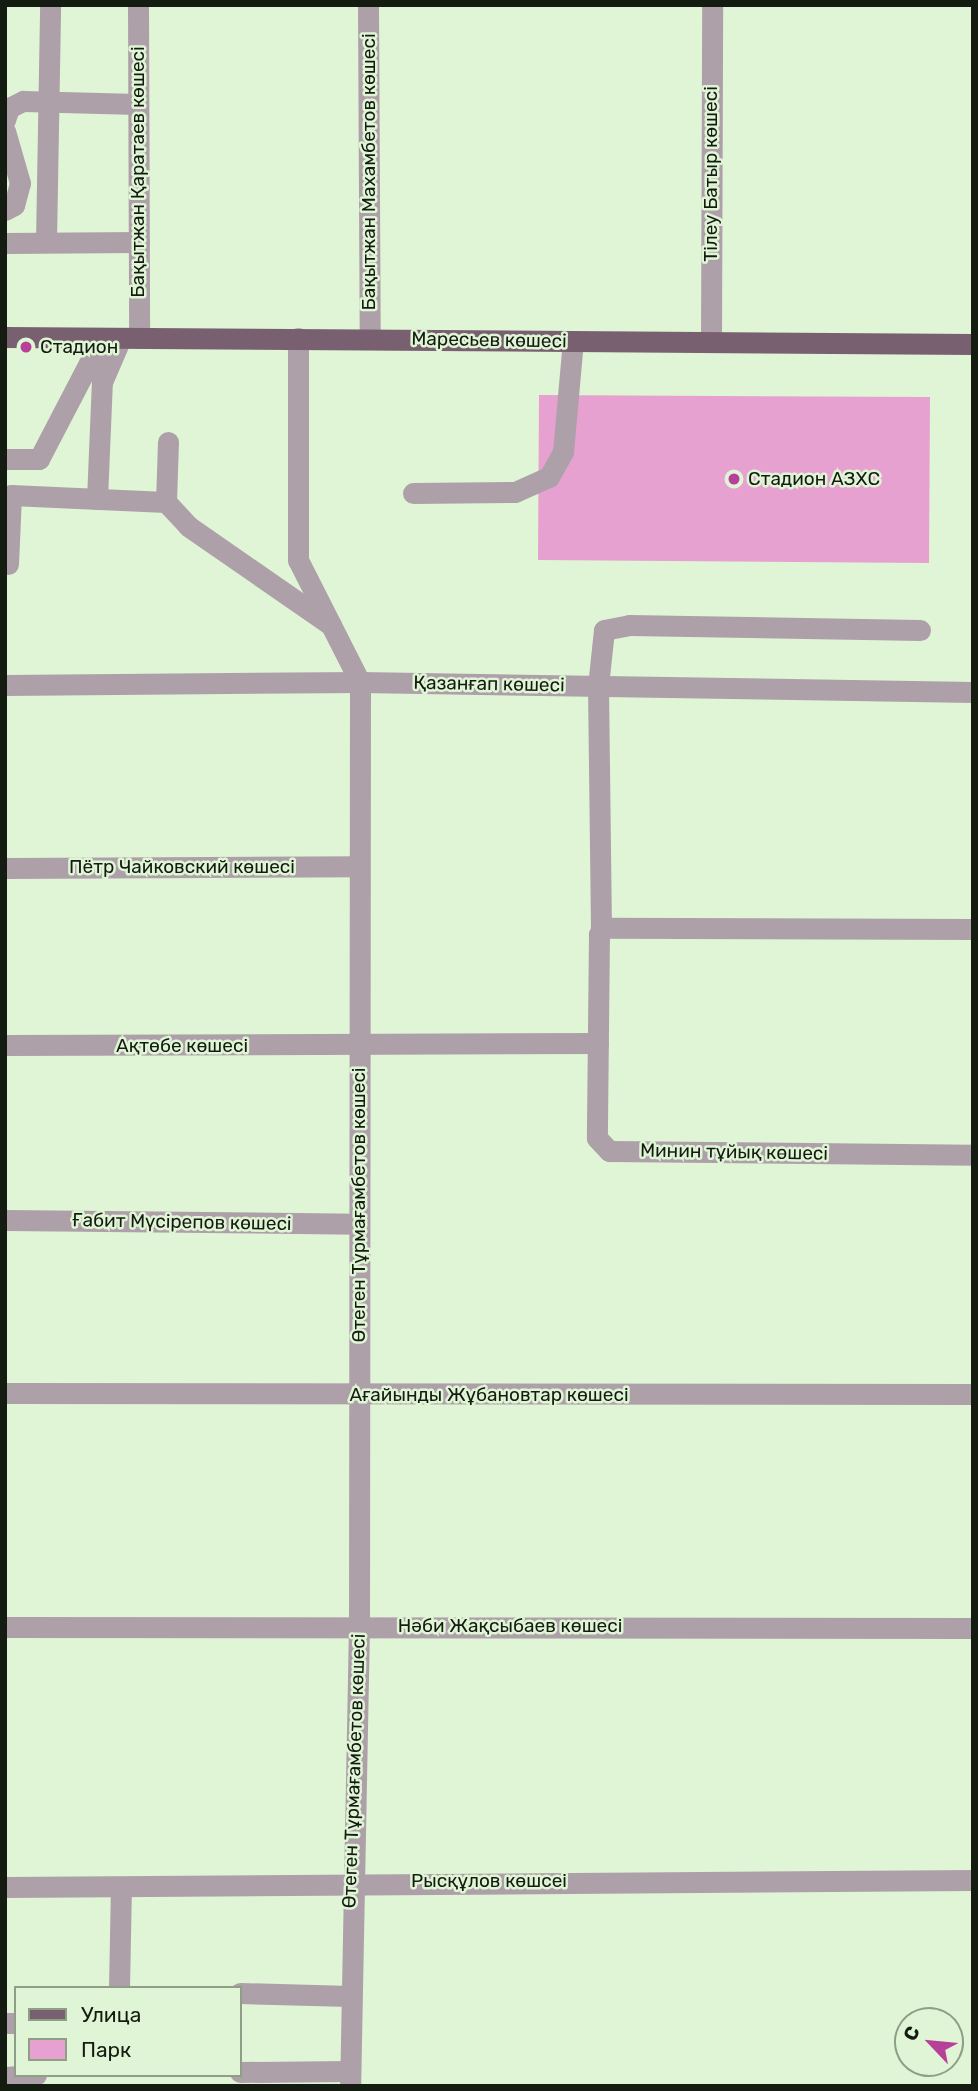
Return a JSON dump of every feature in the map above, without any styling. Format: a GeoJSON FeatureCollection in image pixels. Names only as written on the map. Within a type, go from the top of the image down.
{"type":"FeatureCollection","features":[{"type":"Feature","properties":{"kind":"main road","name":"Маресьев көшесі"},"geometry":{"type":"LineString","coordinates":[[5,337],[973,344]]}},
{"type":"Feature","properties":{"kind":"street"},"geometry":{"type":"LineString","coordinates":[[46,243],[50,5]]}},
{"type":"Feature","properties":{"kind":"street","name":"Бақытжан Қаратаев көшесі"},"geometry":{"type":"LineString","coordinates":[[121,338],[139,242],[138,5]]}},
{"type":"Feature","properties":{"kind":"street","name":"Бақытжан Махамбетов көшесі"},"geometry":{"type":"LineString","coordinates":[[368,5],[370,339]]}},
{"type":"Feature","properties":{"kind":"street","name":"Тілеу Батыр көшесі"},"geometry":{"type":"LineString","coordinates":[[711,342],[712,5]]}},
{"type":"Feature","properties":{"kind":"street"},"geometry":{"type":"LineString","coordinates":[[5,120],[9,108],[23,101],[48,104],[138,104]]}},
{"type":"Feature","properties":{"kind":"street"},"geometry":{"type":"LineString","coordinates":[[5,131],[20,183],[14,205],[5,210]]}},
{"type":"Feature","properties":{"kind":"street"},"geometry":{"type":"LineString","coordinates":[[5,243],[139,242]]}},
{"type":"Feature","properties":{"kind":"street"},"geometry":{"type":"LineString","coordinates":[[5,459],[39,459],[121,338]]}},
{"type":"Feature","properties":{"kind":"street"},"geometry":{"type":"LineString","coordinates":[[97,499],[102,382],[121,338]]}},
{"type":"Feature","properties":{"kind":"street","name":"Өтеген Тұрмағамбетов көшесі"},"geometry":{"type":"LineString","coordinates":[[298,338],[298,560],[360,682],[359,1625],[350,1882],[350,2078]]}},
{"type":"Feature","properties":{"kind":"street"},"geometry":{"type":"LineString","coordinates":[[413,493],[515,492],[549,477],[563,452],[573,341]]}},
{"type":"Feature","properties":{"kind":"street"},"geometry":{"type":"LineString","coordinates":[[168,442],[166,502],[188,526],[332,627]]}},
{"type":"Feature","properties":{"kind":"street"},"geometry":{"type":"LineString","coordinates":[[8,564],[11,495],[166,502]]}},
{"type":"Feature","properties":{"kind":"street","name":"Минин тұйық көшесі"},"geometry":{"type":"LineString","coordinates":[[920,630],[629,625],[604,630],[598,686],[601,930],[597,1138],[609,1151],[973,1155]]}},
{"type":"Feature","properties":{"kind":"street","name":"Қазанғап көшесі"},"geometry":{"type":"LineString","coordinates":[[5,685],[360,682],[973,692]]}},
{"type":"Feature","properties":{"kind":"street","name":"Пётр Чайковский көшесі"},"geometry":{"type":"LineString","coordinates":[[5,868],[359,866]]}},
{"type":"Feature","properties":{"kind":"street"},"geometry":{"type":"LineString","coordinates":[[601,930],[973,929]]}},
{"type":"Feature","properties":{"kind":"street"},"geometry":{"type":"LineString","coordinates":[[359,1047],[598,1043]]}},
{"type":"Feature","properties":{"kind":"street","name":"Ақтөбе көшесі"},"geometry":{"type":"LineString","coordinates":[[5,1045],[359,1047]]}},
{"type":"Feature","properties":{"kind":"street","name":"Ғабит Мүсірепов көшесі"},"geometry":{"type":"LineString","coordinates":[[5,1220],[359,1224]]}},
{"type":"Feature","properties":{"kind":"street","name":"Ағайынды Жұбановтар көшесі"},"geometry":{"type":"LineString","coordinates":[[5,1393],[973,1394]]}},
{"type":"Feature","properties":{"kind":"street","name":"Нәби Жақсыбаев көшесі"},"geometry":{"type":"LineString","coordinates":[[5,1627],[359,1625],[973,1629]]}},
{"type":"Feature","properties":{"kind":"street","name":"Рысқұлов көшсеі"},"geometry":{"type":"LineString","coordinates":[[5,1887],[350,1882],[973,1880]]}},
{"type":"Feature","properties":{"kind":"street"},"geometry":{"type":"LineString","coordinates":[[120,1986],[121,1887]]}},
{"type":"Feature","properties":{"kind":"street"},"geometry":{"type":"LineString","coordinates":[[242,1993],[350,1996]]}},
{"type":"Feature","properties":{"kind":"street"},"geometry":{"type":"LineString","coordinates":[[242,2072],[350,2078]]}},
{"type":"Feature","properties":{"kind":"green space","name":"Стадион АЗХС"},"geometry":{"type":"Polygon","coordinates":[[[539,395],[930,397],[929,563],[538,560],[539,395]]]}},
{"type":"Feature","properties":{"kind":"place","name":"Стадион"},"geometry":{"type":"Point","coordinates":[26,347]}},
{"type":"Feature","properties":{"kind":"place","name":"Стадион АЗХС"},"geometry":{"type":"Point","coordinates":[734,479]}}]}
